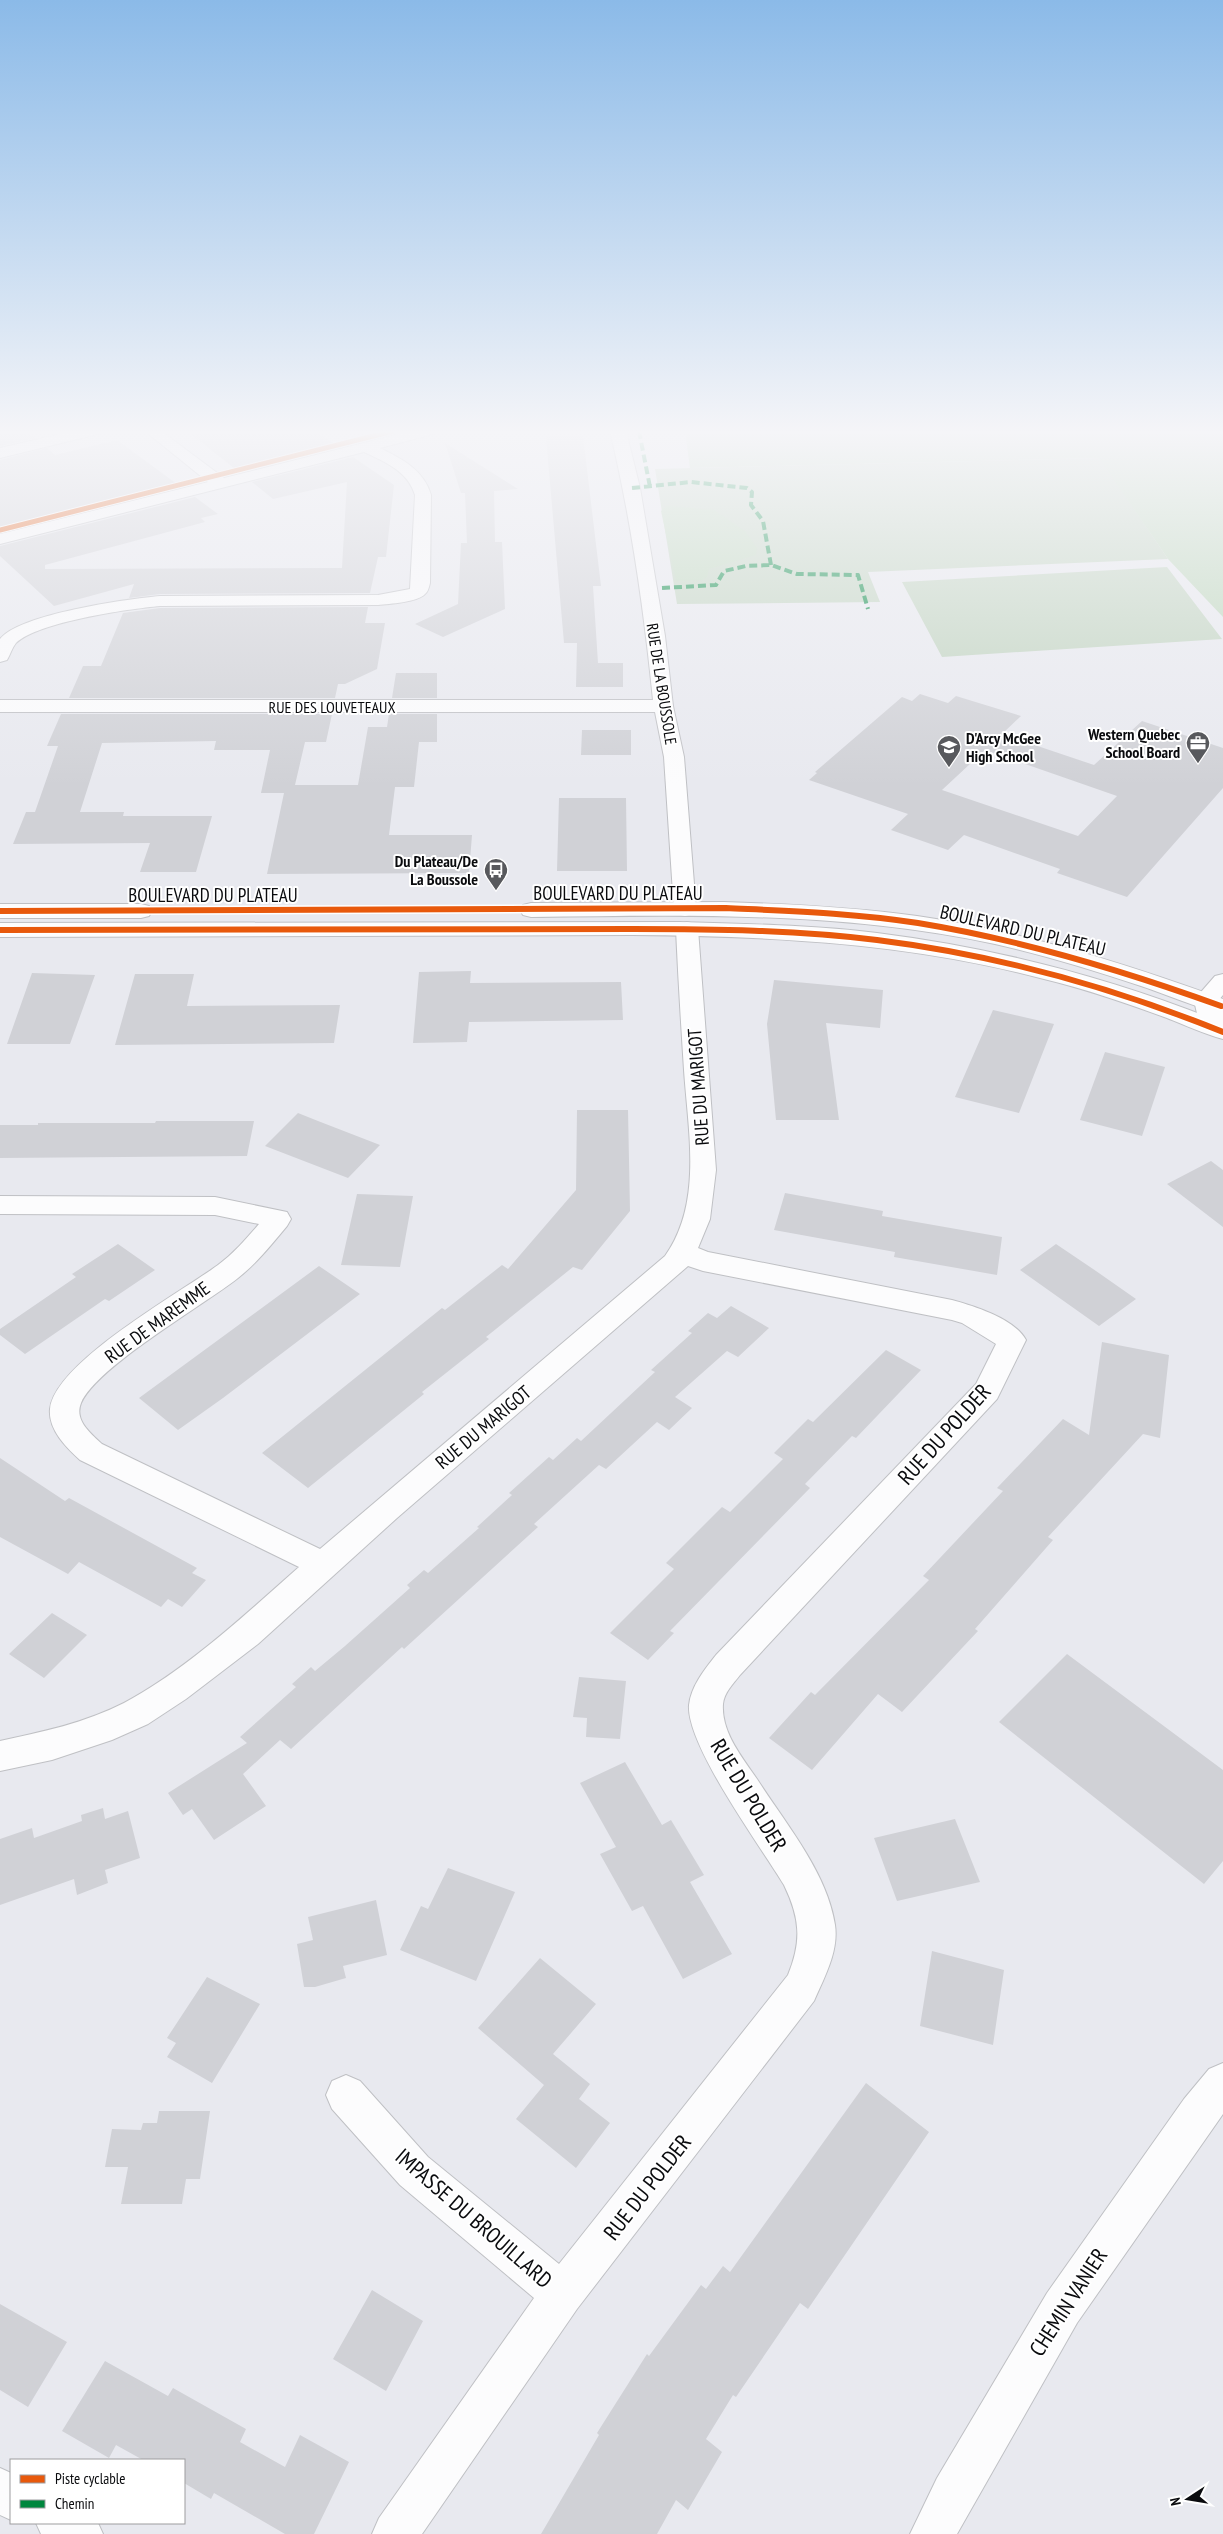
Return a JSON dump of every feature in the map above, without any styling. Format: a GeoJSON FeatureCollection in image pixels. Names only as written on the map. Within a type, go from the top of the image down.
{"type":"FeatureCollection","features":[{"type":"Feature","properties":{"kind":"street"},"geometry":{"type":"LineString","coordinates":[[0,656],[11,638],[36,626],[128,603],[160,601],[378,600],[402,597],[418,592],[421,583],[422,549]]}},
{"type":"Feature","properties":{"kind":"street","name":"RUE DE LA BOUSSOLE"},"geometry":{"type":"LineString","coordinates":[[642,549],[656,636],[663,706],[674,757],[686,919]]}},
{"type":"Feature","properties":{"kind":"street","name":"RUE DES LOUVETEAUX"},"geometry":{"type":"LineString","coordinates":[[0,706],[663,706]]}},
{"type":"Feature","properties":{"kind":"street","name":"BOULEVARD DU PLATEAU"},"geometry":{"type":"LineString","coordinates":[[0,911],[686,919],[834,936],[949,952],[1217,1017]]}},
{"type":"Feature","properties":{"kind":"street","name":"BOULEVARD DU PLATEAU"},"geometry":{"type":"LineString","coordinates":[[0,930],[686,919]]}},
{"type":"Feature","properties":{"kind":"street","name":"RUE DU MARIGOT"},"geometry":{"type":"LineString","coordinates":[[0,1756],[52,1745],[100,1729],[136,1713],[174,1690],[246,1634],[322,1564],[642,1293],[683,1253],[695,1230],[700,1212],[703,1170],[686,919]]}},
{"type":"Feature","properties":{"kind":"street"},"geometry":{"type":"LineString","coordinates":[[1217,1017],[1223,981]]}},
{"type":"Feature","properties":{"kind":"street","name":"RUE DE MAREMME"},"geometry":{"type":"LineString","coordinates":[[0,1205],[215,1206],[278,1219],[250,1254],[229,1271],[102,1361],[67,1400],[64,1418],[75,1438],[91,1452],[322,1564]]}},
{"type":"Feature","properties":{"kind":"street","name":"RUE DU POLDER"},"geometry":{"type":"LineString","coordinates":[[395,2534],[562,2294],[801,1988],[814,1956],[817,1927],[811,1902],[796,1873],[716,1746],[708,1723],[705,1702],[712,1684],[987,1391],[1012,1340],[972,1316],[952,1310],[703,1261],[683,1253]]}},
{"type":"Feature","properties":{"kind":"street","name":"CHEMIN VANIER"},"geometry":{"type":"LineString","coordinates":[[933,2534],[953,2494],[1062,2308],[1198,2112],[1223,2083]]}},
{"type":"Feature","properties":{"kind":"street","name":"IMPASSE DU BROUILLARD"},"geometry":{"type":"LineString","coordinates":[[346,2096],[414,2171],[562,2294]]}},
{"type":"Feature","properties":{"kind":"street"},"geometry":{"type":"LineString","coordinates":[[61,2524],[80,2534]]}},
{"type":"Feature","properties":{"kind":"green space"},"geometry":{"type":"Polygon","coordinates":[[[668,549],[1161,549],[1168,559],[868,572],[880,602],[677,604],[668,549]]]}},
{"type":"Feature","properties":{"kind":"green space"},"geometry":{"type":"Polygon","coordinates":[[[669,549],[757,549],[756,555],[709,569],[707,577],[702,580],[676,581],[669,549]]]}},
{"type":"Feature","properties":{"kind":"green space"},"geometry":{"type":"Polygon","coordinates":[[[1161,549],[1223,549],[1223,617],[1168,559],[1161,549]]]}},
{"type":"Feature","properties":{"kind":"green space"},"geometry":{"type":"Polygon","coordinates":[[[1167,567],[1222,639],[942,657],[902,582],[1167,567]]]}},
{"type":"Feature","properties":{"kind":"building"},"geometry":{"type":"Polygon","coordinates":[[[0,549],[104,549],[45,565],[45,569],[342,568],[343,549],[387,549],[386,557],[378,557],[370,593],[160,594],[129,598],[134,584],[54,606],[0,556],[0,549]]]}},
{"type":"Feature","properties":{"kind":"building"},"geometry":{"type":"Polygon","coordinates":[[[461,549],[502,549],[505,609],[443,637],[415,624],[458,604],[461,549]]]}},
{"type":"Feature","properties":{"kind":"building"},"geometry":{"type":"Polygon","coordinates":[[[556,549],[597,549],[601,586],[593,586],[598,663],[623,663],[623,687],[576,687],[577,643],[564,643],[556,549]]]}},
{"type":"Feature","properties":{"kind":"building"},"geometry":{"type":"Polygon","coordinates":[[[368,607],[365,623],[385,623],[377,669],[345,684],[338,684],[335,698],[69,698],[83,666],[101,666],[123,613],[160,608],[368,607]]]}},
{"type":"Feature","properties":{"kind":"building"},"geometry":{"type":"Polygon","coordinates":[[[396,673],[437,673],[437,698],[392,698],[396,673]]]}},
{"type":"Feature","properties":{"kind":"building"},"geometry":{"type":"Polygon","coordinates":[[[920,694],[948,703],[956,696],[1021,716],[1002,734],[1094,765],[1142,721],[1223,748],[1223,788],[1127,897],[1057,873],[1060,869],[964,835],[948,850],[891,830],[908,814],[809,780],[817,773],[815,772],[902,697],[912,701],[920,694]],[[985,750],[942,790],[1078,836],[1117,796],[985,750]]]}},
{"type":"Feature","properties":{"kind":"building"},"geometry":{"type":"Polygon","coordinates":[[[61,714],[332,714],[326,742],[305,742],[295,785],[358,785],[368,727],[387,727],[389,714],[437,714],[437,742],[419,742],[414,787],[395,787],[389,835],[472,835],[469,873],[267,874],[284,793],[261,793],[270,750],[214,750],[216,741],[102,743],[80,812],[124,812],[123,816],[212,816],[196,872],[140,872],[150,843],[13,844],[26,812],[35,812],[58,746],[47,746],[61,714]]]}},
{"type":"Feature","properties":{"kind":"building"},"geometry":{"type":"Polygon","coordinates":[[[582,730],[631,730],[631,755],[581,755],[582,730]]]}},
{"type":"Feature","properties":{"kind":"building"},"geometry":{"type":"Polygon","coordinates":[[[559,798],[626,798],[627,871],[557,871],[559,798]]]}},
{"type":"Feature","properties":{"kind":"building"},"geometry":{"type":"Polygon","coordinates":[[[471,971],[470,983],[621,982],[623,1020],[469,1022],[467,1042],[413,1043],[419,972],[471,971]]]}},
{"type":"Feature","properties":{"kind":"building"},"geometry":{"type":"Polygon","coordinates":[[[32,973],[95,975],[70,1044],[7,1044],[32,973]]]}},
{"type":"Feature","properties":{"kind":"building"},"geometry":{"type":"Polygon","coordinates":[[[135,974],[194,974],[187,1006],[340,1005],[334,1043],[115,1045],[135,974]]]}},
{"type":"Feature","properties":{"kind":"building"},"geometry":{"type":"Polygon","coordinates":[[[774,980],[883,990],[880,1028],[826,1023],[839,1120],[776,1120],[767,1024],[774,980]]]}},
{"type":"Feature","properties":{"kind":"building"},"geometry":{"type":"Polygon","coordinates":[[[993,1010],[1054,1024],[1019,1113],[955,1097],[993,1010]]]}},
{"type":"Feature","properties":{"kind":"building"},"geometry":{"type":"Polygon","coordinates":[[[1105,1052],[1165,1067],[1142,1136],[1080,1120],[1105,1052]]]}},
{"type":"Feature","properties":{"kind":"building"},"geometry":{"type":"Polygon","coordinates":[[[577,1110],[628,1110],[630,1211],[582,1270],[573,1267],[486,1337],[489,1339],[422,1392],[424,1394],[308,1488],[262,1453],[442,1308],[445,1310],[502,1265],[508,1269],[576,1190],[577,1110]]]}},
{"type":"Feature","properties":{"kind":"building"},"geometry":{"type":"Polygon","coordinates":[[[298,1113],[380,1145],[348,1178],[265,1146],[298,1113]]]}},
{"type":"Feature","properties":{"kind":"building"},"geometry":{"type":"Polygon","coordinates":[[[156,1121],[254,1121],[247,1156],[0,1158],[0,1125],[38,1125],[38,1123],[155,1123],[156,1121]]]}},
{"type":"Feature","properties":{"kind":"building"},"geometry":{"type":"Polygon","coordinates":[[[1211,1161],[1223,1170],[1223,1227],[1167,1184],[1211,1161]]]}},
{"type":"Feature","properties":{"kind":"building"},"geometry":{"type":"Polygon","coordinates":[[[785,1193],[883,1211],[882,1216],[1002,1237],[997,1275],[894,1257],[895,1252],[774,1230],[785,1193]]]}},
{"type":"Feature","properties":{"kind":"building"},"geometry":{"type":"Polygon","coordinates":[[[357,1194],[413,1196],[400,1267],[341,1265],[357,1194]]]}},
{"type":"Feature","properties":{"kind":"building"},"geometry":{"type":"Polygon","coordinates":[[[118,1244],[155,1270],[109,1301],[105,1299],[25,1354],[0,1335],[0,1329],[76,1277],[72,1274],[118,1244]]]}},
{"type":"Feature","properties":{"kind":"building"},"geometry":{"type":"Polygon","coordinates":[[[1056,1244],[1136,1299],[1099,1326],[1020,1270],[1056,1244]]]}},
{"type":"Feature","properties":{"kind":"building"},"geometry":{"type":"Polygon","coordinates":[[[319,1266],[360,1294],[223,1398],[178,1430],[139,1398],[319,1266]]]}},
{"type":"Feature","properties":{"kind":"building"},"geometry":{"type":"Polygon","coordinates":[[[731,1306],[769,1328],[738,1357],[727,1351],[675,1397],[692,1408],[669,1430],[657,1422],[606,1469],[599,1465],[534,1524],[538,1527],[404,1649],[402,1647],[291,1749],[280,1740],[243,1774],[266,1806],[214,1840],[192,1809],[183,1815],[168,1793],[247,1743],[240,1737],[296,1687],[292,1684],[311,1667],[315,1671],[345,1646],[410,1588],[407,1585],[424,1570],[428,1573],[479,1528],[477,1527],[512,1495],[509,1493],[549,1457],[553,1460],[577,1438],[581,1441],[655,1372],[651,1370],[692,1333],[688,1331],[708,1313],[717,1318],[731,1306]]]}},
{"type":"Feature","properties":{"kind":"building"},"geometry":{"type":"Polygon","coordinates":[[[1102,1342],[1169,1355],[1160,1438],[1143,1434],[1048,1537],[1053,1540],[975,1629],[978,1631],[902,1712],[878,1694],[812,1770],[769,1738],[811,1692],[815,1695],[929,1580],[923,1576],[1003,1491],[997,1488],[1063,1419],[1089,1435],[1102,1342]]]}},
{"type":"Feature","properties":{"kind":"building"},"geometry":{"type":"Polygon","coordinates":[[[886,1350],[921,1370],[856,1438],[852,1436],[805,1484],[810,1488],[670,1631],[674,1633],[648,1660],[610,1633],[674,1569],[666,1563],[722,1507],[730,1512],[783,1459],[774,1453],[808,1419],[813,1422],[886,1350]]]}},
{"type":"Feature","properties":{"kind":"building"},"geometry":{"type":"Polygon","coordinates":[[[0,1458],[65,1501],[69,1498],[197,1568],[192,1573],[206,1580],[182,1607],[168,1599],[161,1607],[79,1562],[68,1574],[0,1537],[0,1458]]]}},
{"type":"Feature","properties":{"kind":"building"},"geometry":{"type":"Polygon","coordinates":[[[52,1613],[87,1635],[44,1678],[9,1654],[52,1613]]]}},
{"type":"Feature","properties":{"kind":"building"},"geometry":{"type":"Polygon","coordinates":[[[1067,1654],[1223,1770],[1223,1861],[1204,1884],[999,1722],[1067,1654]]]}},
{"type":"Feature","properties":{"kind":"building"},"geometry":{"type":"Polygon","coordinates":[[[579,1677],[626,1681],[620,1739],[586,1737],[587,1718],[573,1717],[579,1677]]]}},
{"type":"Feature","properties":{"kind":"building"},"geometry":{"type":"Polygon","coordinates":[[[625,1762],[662,1825],[671,1820],[704,1875],[690,1882],[732,1954],[683,1979],[643,1906],[632,1911],[600,1854],[616,1847],[580,1783],[625,1762]]]}},
{"type":"Feature","properties":{"kind":"building"},"geometry":{"type":"Polygon","coordinates":[[[103,1808],[105,1819],[128,1811],[140,1858],[105,1870],[108,1883],[77,1895],[74,1879],[0,1905],[0,1839],[32,1828],[34,1838],[82,1821],[81,1815],[103,1808]]]}},
{"type":"Feature","properties":{"kind":"building"},"geometry":{"type":"Polygon","coordinates":[[[955,1819],[980,1882],[897,1901],[874,1838],[955,1819]]]}},
{"type":"Feature","properties":{"kind":"building"},"geometry":{"type":"Polygon","coordinates":[[[448,1868],[515,1892],[476,1981],[400,1950],[421,1906],[428,1909],[448,1868]]]}},
{"type":"Feature","properties":{"kind":"building"},"geometry":{"type":"Polygon","coordinates":[[[376,1900],[387,1955],[343,1966],[346,1978],[315,1987],[304,1987],[297,1944],[313,1940],[308,1917],[376,1900]]]}},
{"type":"Feature","properties":{"kind":"building"},"geometry":{"type":"Polygon","coordinates":[[[932,1951],[1004,1970],[993,2045],[920,2026],[932,1951]]]}},
{"type":"Feature","properties":{"kind":"building"},"geometry":{"type":"Polygon","coordinates":[[[540,1958],[596,2004],[553,2054],[590,2084],[579,2099],[610,2123],[576,2168],[516,2119],[544,2085],[478,2028],[540,1958]]]}},
{"type":"Feature","properties":{"kind":"building"},"geometry":{"type":"Polygon","coordinates":[[[207,1977],[260,2004],[212,2083],[167,2057],[176,2043],[167,2038],[207,1977]]]}},
{"type":"Feature","properties":{"kind":"building"},"geometry":{"type":"Polygon","coordinates":[[[866,2083],[929,2132],[808,2309],[800,2303],[736,2397],[733,2395],[706,2439],[722,2452],[688,2510],[676,2500],[657,2534],[541,2534],[599,2435],[597,2433],[647,2354],[649,2356],[701,2285],[706,2289],[723,2266],[730,2272],[866,2083]]]}},
{"type":"Feature","properties":{"kind":"building"},"geometry":{"type":"Polygon","coordinates":[[[159,2111],[210,2111],[200,2179],[186,2179],[182,2204],[121,2204],[128,2167],[105,2167],[112,2129],[141,2130],[143,2123],[157,2123],[159,2111]]]}},
{"type":"Feature","properties":{"kind":"building"},"geometry":{"type":"Polygon","coordinates":[[[372,2290],[423,2321],[386,2391],[333,2359],[372,2290]]]}},
{"type":"Feature","properties":{"kind":"building"},"geometry":{"type":"Polygon","coordinates":[[[0,2304],[67,2342],[28,2407],[0,2390],[0,2304]]]}},
{"type":"Feature","properties":{"kind":"building"},"geometry":{"type":"Polygon","coordinates":[[[105,2361],[168,2396],[173,2388],[246,2429],[240,2442],[285,2467],[300,2435],[349,2462],[314,2534],[285,2534],[214,2493],[211,2499],[185,2484],[185,2459],[141,2459],[116,2445],[109,2458],[62,2431],[105,2361]]]}},
{"type":"Feature","properties":{"kind":"marked path"},"geometry":{"type":"LineString","coordinates":[[768,549],[771,565]]}},
{"type":"Feature","properties":{"kind":"marked path"},"geometry":{"type":"LineString","coordinates":[[662,588],[716,585],[724,571],[746,566],[771,565],[797,574],[818,576],[858,575],[868,609]]}},
{"type":"Feature","properties":{"kind":"cycle path"},"geometry":{"type":"LineString","coordinates":[[0,911],[726,908],[798,911],[918,923],[995,938],[1109,968],[1221,1006]]}},
{"type":"Feature","properties":{"kind":"cycle path"},"geometry":{"type":"LineString","coordinates":[[0,930],[632,929],[729,930],[827,935],[920,946],[1008,963],[1096,986],[1182,1015],[1223,1032]]}},
{"type":"Feature","properties":{"kind":"place","name":"Western Quebec School Board"},"geometry":{"type":"Point","coordinates":[1198,764]}},
{"type":"Feature","properties":{"kind":"place","name":"D'Arcy McGee High School"},"geometry":{"type":"Point","coordinates":[949,768]}},
{"type":"Feature","properties":{"kind":"place","name":"Du Plateau/De La Boussole"},"geometry":{"type":"Point","coordinates":[496,891]}}]}
